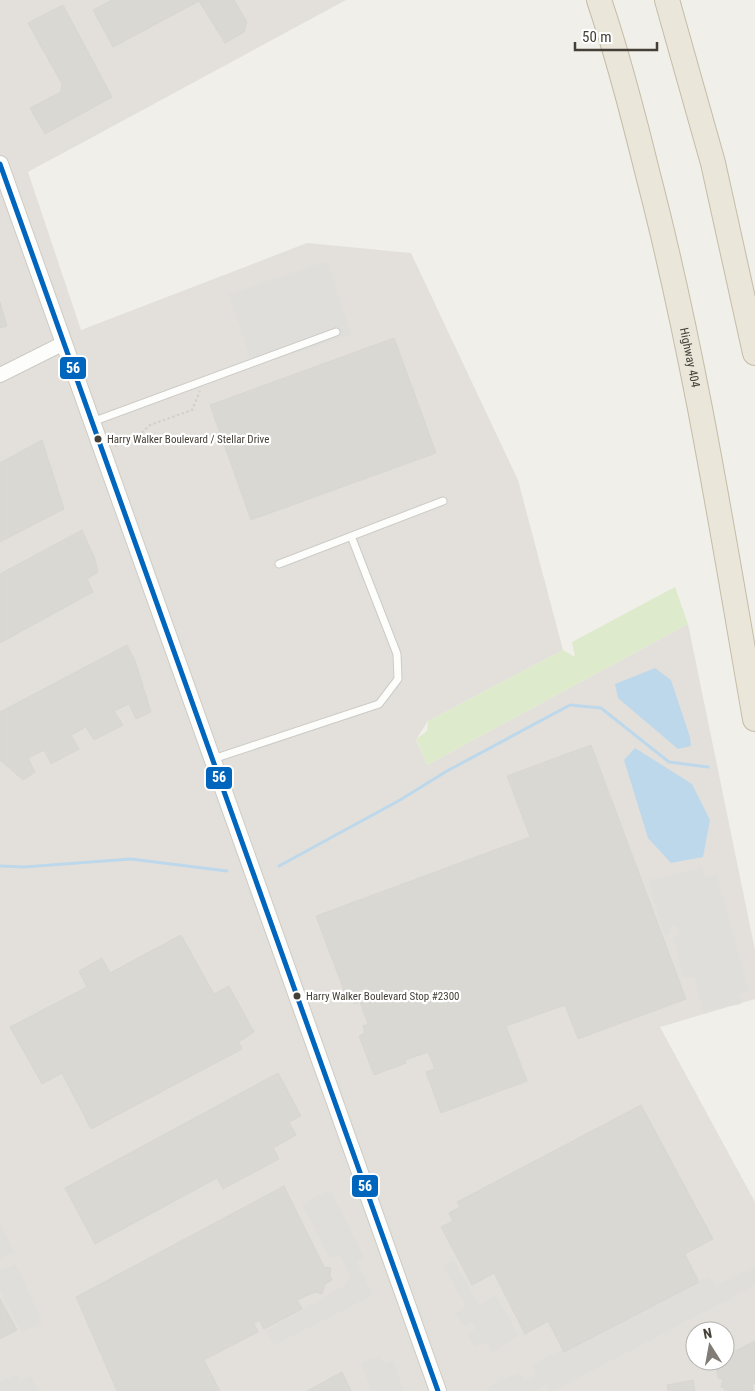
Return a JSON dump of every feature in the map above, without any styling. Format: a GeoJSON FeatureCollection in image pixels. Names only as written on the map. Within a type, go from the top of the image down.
{"type":"FeatureCollection","features":[{"type":"Feature","properties":{"kind":"highway","name":"Highway 404"},"geometry":{"type":"LineString","coordinates":[[599,0],[634,118],[663,232],[695,378],[755,719]]}},
{"type":"Feature","properties":{"kind":"highway"},"geometry":{"type":"LineString","coordinates":[[667,0],[713,163],[755,354]]}},
{"type":"Feature","properties":{"kind":"street"},"geometry":{"type":"LineString","coordinates":[[0,164],[438,1391]]}},
{"type":"Feature","properties":{"kind":"street"},"geometry":{"type":"LineString","coordinates":[[0,375],[64,343]]}},
{"type":"Feature","properties":{"kind":"lane"},"geometry":{"type":"LineString","coordinates":[[92,422],[336,332]]}},
{"type":"Feature","properties":{"kind":"lane"},"geometry":{"type":"LineString","coordinates":[[279,564],[443,501]]}},
{"type":"Feature","properties":{"kind":"lane"},"geometry":{"type":"LineString","coordinates":[[213,759],[379,704],[398,679],[397,654],[351,536]]}},
{"type":"Feature","properties":{"kind":"path"},"geometry":{"type":"LineString","coordinates":[[103,451],[138,436],[150,425],[192,410],[205,380]]}},
{"type":"Feature","properties":{"kind":"shaded area"},"geometry":{"type":"Polygon","coordinates":[[[0,0],[346,0],[28,172],[81,330],[307,243],[411,253],[518,480],[563,650],[428,721],[416,740],[427,765],[688,624],[755,950],[755,999],[660,1027],[755,1202],[755,1391],[0,1391],[0,0]]]}},
{"type":"Feature","properties":{"kind":"shaded area"},"geometry":{"type":"Polygon","coordinates":[[[327,261],[351,335],[253,367],[229,294],[327,261]]]}},
{"type":"Feature","properties":{"kind":"shaded area"},"geometry":{"type":"Polygon","coordinates":[[[702,868],[705,878],[717,875],[749,992],[739,994],[741,1004],[702,1011],[695,977],[684,978],[673,937],[682,933],[676,925],[669,927],[670,934],[664,935],[649,880],[702,868]]]}},
{"type":"Feature","properties":{"kind":"shaded area"},"geometry":{"type":"Polygon","coordinates":[[[330,1190],[364,1257],[356,1261],[373,1295],[274,1345],[266,1331],[345,1285],[350,1276],[340,1254],[330,1259],[302,1204],[330,1190]]]}},
{"type":"Feature","properties":{"kind":"shaded area"},"geometry":{"type":"Polygon","coordinates":[[[0,1222],[14,1252],[0,1259],[0,1222]]]}},
{"type":"Feature","properties":{"kind":"shaded area"},"geometry":{"type":"Polygon","coordinates":[[[453,1260],[479,1305],[496,1296],[519,1336],[491,1352],[486,1342],[475,1348],[467,1334],[476,1328],[472,1322],[463,1327],[455,1313],[466,1306],[443,1266],[453,1260]]]}},
{"type":"Feature","properties":{"kind":"shaded area"},"geometry":{"type":"Polygon","coordinates":[[[16,1264],[42,1322],[22,1333],[0,1290],[0,1271],[16,1264]]]}},
{"type":"Feature","properties":{"kind":"shaded area"},"geometry":{"type":"Polygon","coordinates":[[[755,1266],[755,1285],[553,1391],[549,1391],[546,1383],[537,1391],[489,1391],[487,1388],[519,1372],[524,1380],[536,1375],[531,1365],[709,1276],[716,1285],[755,1266]]]}},
{"type":"Feature","properties":{"kind":"shaded area"},"geometry":{"type":"Polygon","coordinates":[[[381,1356],[384,1364],[393,1361],[404,1391],[371,1391],[361,1363],[381,1356]]]}},
{"type":"Feature","properties":{"kind":"shaded area"},"geometry":{"type":"Polygon","coordinates":[[[17,1374],[21,1382],[31,1377],[38,1391],[0,1391],[0,1383],[17,1374]]]}},
{"type":"Feature","properties":{"kind":"green space"},"geometry":{"type":"Polygon","coordinates":[[[675,587],[688,624],[427,765],[416,739],[427,731],[428,721],[563,650],[575,657],[572,642],[675,587]]]}},
{"type":"Feature","properties":{"kind":"water"},"geometry":{"type":"Polygon","coordinates":[[[655,668],[671,680],[690,737],[691,746],[678,749],[618,698],[615,684],[655,668]]]}},
{"type":"Feature","properties":{"kind":"water"},"geometry":{"type":"Polygon","coordinates":[[[635,748],[692,784],[710,820],[703,857],[671,863],[648,838],[624,760],[635,748]]]}},
{"type":"Feature","properties":{"kind":"building"},"geometry":{"type":"Polygon","coordinates":[[[112,0],[234,0],[247,22],[244,32],[225,43],[199,1],[113,47],[93,10],[112,0]]]}},
{"type":"Feature","properties":{"kind":"building"},"geometry":{"type":"Polygon","coordinates":[[[63,5],[112,97],[45,134],[30,108],[61,92],[62,84],[28,23],[63,5]]]}},
{"type":"Feature","properties":{"kind":"building"},"geometry":{"type":"Polygon","coordinates":[[[0,302],[7,326],[0,328],[0,302]]]}},
{"type":"Feature","properties":{"kind":"building"},"geometry":{"type":"Polygon","coordinates":[[[394,338],[436,453],[251,520],[210,405],[394,338]]]}},
{"type":"Feature","properties":{"kind":"building"},"geometry":{"type":"Polygon","coordinates":[[[42,440],[64,509],[0,542],[0,463],[42,440]]]}},
{"type":"Feature","properties":{"kind":"building"},"geometry":{"type":"Polygon","coordinates":[[[82,530],[95,559],[98,572],[87,579],[93,592],[0,643],[0,574],[82,530]]]}},
{"type":"Feature","properties":{"kind":"building"},"geometry":{"type":"Polygon","coordinates":[[[127,645],[135,661],[151,712],[136,719],[129,704],[114,711],[123,725],[94,740],[86,727],[71,735],[79,749],[51,764],[44,750],[28,758],[35,772],[23,780],[0,760],[0,712],[127,645]]]}},
{"type":"Feature","properties":{"kind":"building"},"geometry":{"type":"Polygon","coordinates":[[[591,745],[686,999],[578,1039],[565,1005],[506,1026],[527,1081],[441,1113],[426,1072],[435,1069],[428,1052],[405,1060],[406,1063],[374,1075],[359,1036],[365,1033],[363,1026],[368,1024],[360,1002],[354,1004],[353,1000],[348,1001],[316,916],[530,837],[507,776],[591,745]]]}},
{"type":"Feature","properties":{"kind":"building"},"geometry":{"type":"Polygon","coordinates":[[[181,935],[214,994],[229,986],[254,1032],[239,1042],[242,1049],[91,1129],[62,1073],[42,1084],[10,1027],[87,987],[79,971],[102,958],[110,973],[181,935]]]}},
{"type":"Feature","properties":{"kind":"building"},"geometry":{"type":"Polygon","coordinates":[[[278,1073],[301,1116],[289,1122],[296,1135],[273,1148],[279,1159],[223,1189],[217,1178],[95,1244],[65,1188],[278,1073]]]}},
{"type":"Feature","properties":{"kind":"building"},"geometry":{"type":"Polygon","coordinates":[[[641,1105],[713,1239],[685,1254],[699,1282],[564,1352],[548,1321],[525,1334],[494,1273],[472,1285],[441,1227],[453,1221],[449,1213],[460,1207],[457,1202],[641,1105]]]}},
{"type":"Feature","properties":{"kind":"building"},"geometry":{"type":"Polygon","coordinates":[[[284,1186],[324,1267],[331,1268],[330,1275],[332,1280],[325,1284],[322,1294],[315,1292],[297,1300],[302,1309],[264,1329],[259,1320],[254,1324],[258,1332],[204,1360],[220,1391],[117,1391],[76,1297],[284,1186]]]}},
{"type":"Feature","properties":{"kind":"building"},"geometry":{"type":"Polygon","coordinates":[[[0,1299],[17,1330],[0,1339],[0,1299]]]}},
{"type":"Feature","properties":{"kind":"building"},"geometry":{"type":"Polygon","coordinates":[[[755,1341],[755,1383],[752,1385],[753,1391],[724,1391],[725,1388],[721,1387],[723,1379],[718,1378],[717,1371],[735,1371],[735,1351],[755,1341]]]}},
{"type":"Feature","properties":{"kind":"building"},"geometry":{"type":"Polygon","coordinates":[[[342,1372],[351,1391],[307,1391],[342,1372]]]}},
{"type":"Feature","properties":{"kind":"building"},"geometry":{"type":"Polygon","coordinates":[[[693,1380],[695,1391],[668,1391],[667,1385],[693,1380]]]}},
{"type":"Feature","properties":{"kind":"waterway"},"geometry":{"type":"LineString","coordinates":[[279,866],[400,800],[447,771],[570,705],[601,708],[669,762],[708,767]]}},
{"type":"Feature","properties":{"kind":"waterway"},"geometry":{"type":"LineString","coordinates":[[0,866],[24,867],[131,859],[227,871]]}},
{"type":"Feature","properties":{"kind":"transit line","name":"56"},"geometry":{"type":"LineString","coordinates":[[0,164],[438,1391]]}},
{"type":"Feature","properties":{"kind":"place","name":"Harry Walker Boulevard / Stellar Drive"},"geometry":{"type":"Point","coordinates":[98,439]}},
{"type":"Feature","properties":{"kind":"place","name":"Harry Walker Boulevard Stop #2300"},"geometry":{"type":"Point","coordinates":[297,996]}}]}
